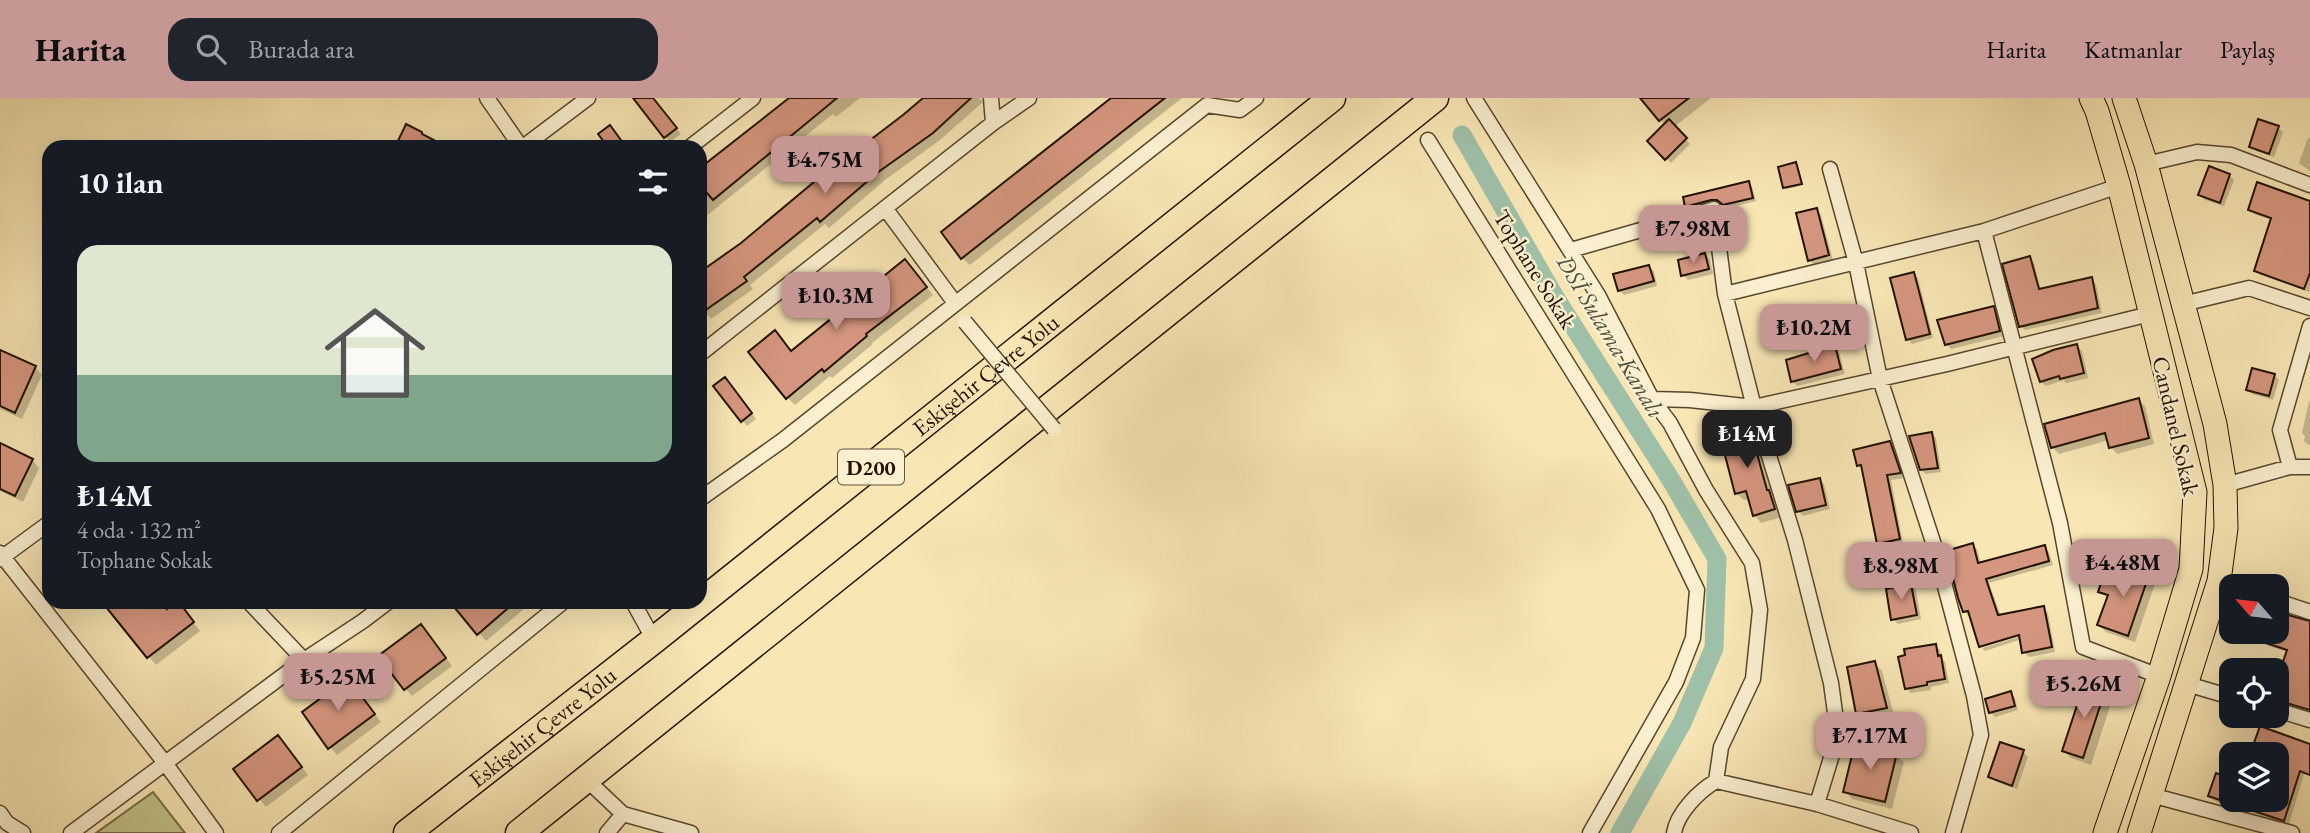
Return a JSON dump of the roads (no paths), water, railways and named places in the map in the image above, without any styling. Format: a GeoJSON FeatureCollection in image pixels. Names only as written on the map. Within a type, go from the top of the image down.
{"type":"FeatureCollection","features":[{"type":"Feature","properties":{"kind":"highway","name":"Eskişehir Çevre Yolu"},"geometry":{"type":"LineString","coordinates":[[707,598],[1332,98]]}},
{"type":"Feature","properties":{"kind":"highway","name":"D200"},"geometry":{"type":"LineString","coordinates":[[519,833],[1435,98]]}},
{"type":"Feature","properties":{"kind":"highway","name":"Eskişehir Çevre Yolu"},"geometry":{"type":"LineString","coordinates":[[407,833],[693,609]]}},
{"type":"Feature","properties":{"kind":"main road","name":"Candanel Sokak"},"geometry":{"type":"LineString","coordinates":[[2091,98],[2119,186],[2195,492],[2191,569],[2159,676],[2105,833]]}},
{"type":"Feature","properties":{"kind":"main road"},"geometry":{"type":"LineString","coordinates":[[2124,98],[2146,164],[2215,424],[2225,485],[2226,574]]}},
{"type":"Feature","properties":{"kind":"main road"},"geometry":{"type":"LineString","coordinates":[[2138,833],[2187,684],[2219,602]]}},
{"type":"Feature","properties":{"kind":"street"},"geometry":{"type":"LineString","coordinates":[[487,98],[517,140]]}},
{"type":"Feature","properties":{"kind":"street"},"geometry":{"type":"LineString","coordinates":[[531,140],[588,98]]}},
{"type":"Feature","properties":{"kind":"street"},"geometry":{"type":"LineString","coordinates":[[699,140],[753,98]]}},
{"type":"Feature","properties":{"kind":"street"},"geometry":{"type":"LineString","coordinates":[[991,98],[993,123]]}},
{"type":"Feature","properties":{"kind":"street"},"geometry":{"type":"LineString","coordinates":[[707,348],[1028,98]]}},
{"type":"Feature","properties":{"kind":"street"},"geometry":{"type":"LineString","coordinates":[[707,494],[783,440],[1204,102],[1240,110],[1256,98]]}},
{"type":"Feature","properties":{"kind":"street"},"geometry":{"type":"LineString","coordinates":[[1474,98],[1598,295],[1652,399],[1670,423],[1706,490],[1752,562],[1760,610],[1753,679],[1721,747],[1716,781]]}},
{"type":"Feature","properties":{"kind":"street","name":"Tophane Sokak"},"geometry":{"type":"LineString","coordinates":[[1428,140],[1658,509],[1697,590],[1693,638],[1676,682],[1590,833]]}},
{"type":"Feature","properties":{"kind":"street"},"geometry":{"type":"LineString","coordinates":[[2146,164],[2197,152],[2231,155],[2310,185]]}},
{"type":"Feature","properties":{"kind":"street"},"geometry":{"type":"LineString","coordinates":[[1830,169],[1856,263],[1880,379],[1934,545],[1979,722],[1981,735],[1953,833]]}},
{"type":"Feature","properties":{"kind":"street"},"geometry":{"type":"LineString","coordinates":[[1726,294],[1984,231],[2119,186]]}},
{"type":"Feature","properties":{"kind":"street"},"geometry":{"type":"LineString","coordinates":[[885,208],[955,303]]}},
{"type":"Feature","properties":{"kind":"street"},"geometry":{"type":"LineString","coordinates":[[1570,250],[1714,209],[1726,294],[1754,407],[1795,540],[1831,683],[1838,734],[1817,804]]}},
{"type":"Feature","properties":{"kind":"street"},"geometry":{"type":"LineString","coordinates":[[1984,231],[2060,523],[2083,647],[2159,676]]}},
{"type":"Feature","properties":{"kind":"street"},"geometry":{"type":"LineString","coordinates":[[2183,304],[2249,288],[2310,308]]}},
{"type":"Feature","properties":{"kind":"street"},"geometry":{"type":"LineString","coordinates":[[1652,399],[1754,407],[2150,314]]}},
{"type":"Feature","properties":{"kind":"street"},"geometry":{"type":"LineString","coordinates":[[965,322],[1054,429]]}},
{"type":"Feature","properties":{"kind":"street"},"geometry":{"type":"LineString","coordinates":[[2290,467],[2280,430],[2310,326]]}},
{"type":"Feature","properties":{"kind":"street"},"geometry":{"type":"LineString","coordinates":[[2225,485],[2290,467],[2310,467]]}},
{"type":"Feature","properties":{"kind":"street"},"geometry":{"type":"LineString","coordinates":[[42,528],[1,556],[42,608]]}},
{"type":"Feature","properties":{"kind":"street"},"geometry":{"type":"LineString","coordinates":[[2289,605],[2310,612]]}},
{"type":"Feature","properties":{"kind":"street"},"geometry":{"type":"LineString","coordinates":[[43,609],[165,763],[216,833]]}},
{"type":"Feature","properties":{"kind":"street"},"geometry":{"type":"LineString","coordinates":[[256,609],[304,660]]}},
{"type":"Feature","properties":{"kind":"street"},"geometry":{"type":"LineString","coordinates":[[71,833],[304,660],[379,609]]}},
{"type":"Feature","properties":{"kind":"street"},"geometry":{"type":"LineString","coordinates":[[278,833],[554,609]]}},
{"type":"Feature","properties":{"kind":"street"},"geometry":{"type":"LineString","coordinates":[[637,609],[654,640]]}},
{"type":"Feature","properties":{"kind":"street"},"geometry":{"type":"LineString","coordinates":[[2187,684],[2219,693]]}},
{"type":"Feature","properties":{"kind":"street"},"geometry":{"type":"LineString","coordinates":[[2289,714],[2310,720]]}},
{"type":"Feature","properties":{"kind":"street"},"geometry":{"type":"LineString","coordinates":[[587,780],[623,814],[691,833]]}},
{"type":"Feature","properties":{"kind":"street"},"geometry":{"type":"LineString","coordinates":[[1674,833],[1675,823],[1703,789],[1716,781],[1817,804],[1911,833]]}},
{"type":"Feature","properties":{"kind":"street"},"geometry":{"type":"LineString","coordinates":[[2151,795],[2292,833]]}},
{"type":"Feature","properties":{"kind":"street"},"geometry":{"type":"LineString","coordinates":[[0,813],[7,823],[23,833]]}},
{"type":"Feature","properties":{"kind":"street"},"geometry":{"type":"LineString","coordinates":[[607,833],[623,814]]}},
{"type":"Feature","properties":{"kind":"waterway","name":"DSİ Sulama Kanalı"},"geometry":{"type":"LineString","coordinates":[[1462,135],[1553,294],[1671,480],[1717,559],[1714,648],[1682,723],[1620,833]]}}]}
